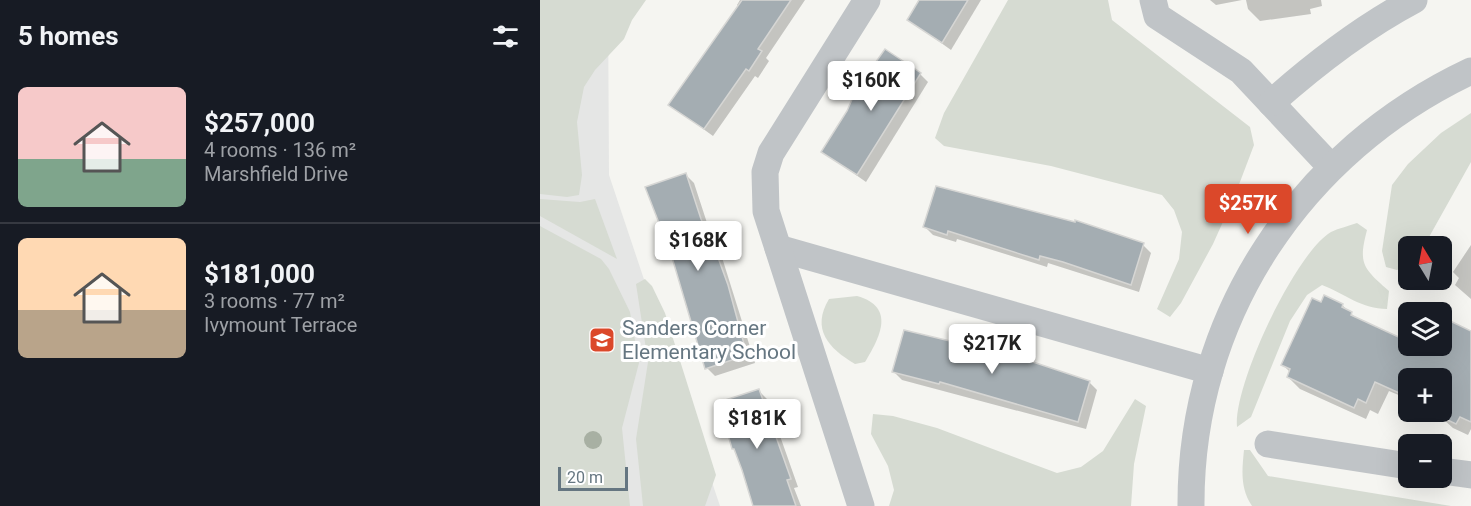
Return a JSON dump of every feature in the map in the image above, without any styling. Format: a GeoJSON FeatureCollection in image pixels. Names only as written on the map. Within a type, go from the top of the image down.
{"type":"FeatureCollection","features":[{"type":"Feature","properties":{"kind":"street"},"geometry":{"type":"LineString","coordinates":[[861,506],[766,211],[764,192],[765,172],[771,153],[867,0]]}},
{"type":"Feature","properties":{"kind":"street"},"geometry":{"type":"LineString","coordinates":[[1153,0],[1157,16],[1241,71],[1332,167]]}},
{"type":"Feature","properties":{"kind":"street"},"geometry":{"type":"LineString","coordinates":[[1271,103],[1318,61],[1365,27],[1414,0]]}},
{"type":"Feature","properties":{"kind":"street"},"geometry":{"type":"LineString","coordinates":[[1191,506],[1196,435],[1210,371],[1227,323],[1253,270],[1274,236],[1304,197],[1361,140],[1398,112],[1439,86],[1471,71]]}},
{"type":"Feature","properties":{"kind":"street"},"geometry":{"type":"LineString","coordinates":[[778,248],[1210,371]]}},
{"type":"Feature","properties":{"kind":"street"},"geometry":{"type":"LineString","coordinates":[[1268,444],[1398,464]]}},
{"type":"Feature","properties":{"kind":"street"},"geometry":{"type":"LineString","coordinates":[[1452,472],[1471,475]]}},
{"type":"Feature","properties":{"kind":"shaded area","name":"Sanders Corner Elementary School"},"geometry":{"type":"Polygon","coordinates":[[[540,0],[608,0],[609,175],[720,506],[540,506],[540,0]]]}},
{"type":"Feature","properties":{"kind":"shaded area"},"geometry":{"type":"Polygon","coordinates":[[[540,0],[646,0],[632,20],[624,39],[595,70],[584,87],[577,122],[582,175],[579,195],[567,197],[540,194],[540,0]]]}},
{"type":"Feature","properties":{"kind":"shaded area"},"geometry":{"type":"Polygon","coordinates":[[[1008,0],[1108,0],[1112,20],[1250,127],[1254,145],[1235,195],[1213,244],[1181,303],[1170,317],[1157,309],[1179,259],[1182,232],[1174,210],[1162,195],[1051,166],[944,146],[935,138],[944,113],[1008,0]]]}},
{"type":"Feature","properties":{"kind":"shaded area"},"geometry":{"type":"Polygon","coordinates":[[[1471,113],[1471,162],[1430,236],[1398,236],[1398,269],[1386,267],[1382,251],[1392,185],[1408,164],[1441,133],[1471,113]]]}},
{"type":"Feature","properties":{"kind":"shaded area"},"geometry":{"type":"Polygon","coordinates":[[[540,199],[580,202],[595,199],[617,259],[540,216],[540,199]]]}},
{"type":"Feature","properties":{"kind":"shaded area"},"geometry":{"type":"Polygon","coordinates":[[[1357,223],[1367,230],[1363,251],[1365,265],[1373,277],[1389,291],[1387,309],[1370,307],[1322,285],[1307,295],[1290,321],[1251,417],[1237,427],[1238,408],[1255,353],[1284,292],[1316,245],[1331,232],[1357,223]]]}},
{"type":"Feature","properties":{"kind":"shaded area"},"geometry":{"type":"Polygon","coordinates":[[[540,226],[601,259],[609,269],[630,312],[639,363],[622,428],[630,506],[540,506],[540,226]]]}},
{"type":"Feature","properties":{"kind":"shaded area"},"geometry":{"type":"Polygon","coordinates":[[[645,279],[652,286],[665,313],[716,475],[705,506],[643,506],[636,439],[648,362],[636,284],[645,279]]]}},
{"type":"Feature","properties":{"kind":"shaded area"},"geometry":{"type":"Polygon","coordinates":[[[857,296],[877,307],[881,315],[881,324],[876,343],[865,362],[855,364],[830,344],[822,329],[822,320],[829,299],[857,296]]]}},
{"type":"Feature","properties":{"kind":"shaded area"},"geometry":{"type":"Polygon","coordinates":[[[1135,399],[1146,406],[1134,464],[1131,506],[889,506],[894,490],[888,466],[871,434],[873,414],[893,416],[937,428],[1057,473],[1081,467],[1103,451],[1135,399]]]}},
{"type":"Feature","properties":{"kind":"shaded area"},"geometry":{"type":"Polygon","coordinates":[[[1244,450],[1250,450],[1268,476],[1451,506],[1252,506],[1245,492],[1242,472],[1244,450]]]}},
{"type":"Feature","properties":{"kind":"building"},"geometry":{"type":"Polygon","coordinates":[[[742,0],[791,0],[758,49],[762,51],[749,71],[746,69],[704,129],[668,105],[742,0]]]}},
{"type":"Feature","properties":{"kind":"building"},"geometry":{"type":"Polygon","coordinates":[[[919,0],[968,0],[942,43],[907,20],[919,0]]]}},
{"type":"Feature","properties":{"kind":"building"},"geometry":{"type":"Polygon","coordinates":[[[885,49],[921,73],[857,175],[821,152],[847,111],[856,90],[885,49]]]}},
{"type":"Feature","properties":{"kind":"building"},"geometry":{"type":"Polygon","coordinates":[[[686,173],[701,219],[712,241],[728,285],[747,355],[705,369],[671,254],[645,187],[686,173]]]}},
{"type":"Feature","properties":{"kind":"building"},"geometry":{"type":"Polygon","coordinates":[[[936,186],[1075,222],[1075,220],[1144,243],[1131,285],[1063,262],[1040,256],[1039,260],[948,231],[947,235],[923,227],[936,186]]]}},
{"type":"Feature","properties":{"kind":"building"},"geometry":{"type":"Polygon","coordinates":[[[1324,295],[1343,304],[1342,307],[1352,312],[1351,315],[1398,337],[1398,356],[1452,356],[1452,322],[1471,331],[1471,422],[1460,417],[1456,424],[1452,422],[1452,368],[1398,368],[1398,392],[1375,382],[1366,403],[1358,399],[1354,408],[1287,377],[1290,369],[1281,365],[1312,298],[1321,302],[1324,295]]]}},
{"type":"Feature","properties":{"kind":"building"},"geometry":{"type":"Polygon","coordinates":[[[904,330],[1021,358],[1090,381],[1078,422],[940,382],[939,384],[892,372],[904,330]]]}},
{"type":"Feature","properties":{"kind":"building"},"geometry":{"type":"Polygon","coordinates":[[[759,389],[791,479],[787,480],[796,506],[753,506],[742,470],[734,449],[732,449],[719,402],[759,389]]]}},
{"type":"Feature","properties":{"kind":"place","name":"Sanders Corner Elementary School"},"geometry":{"type":"Point","coordinates":[602,340]}}]}
